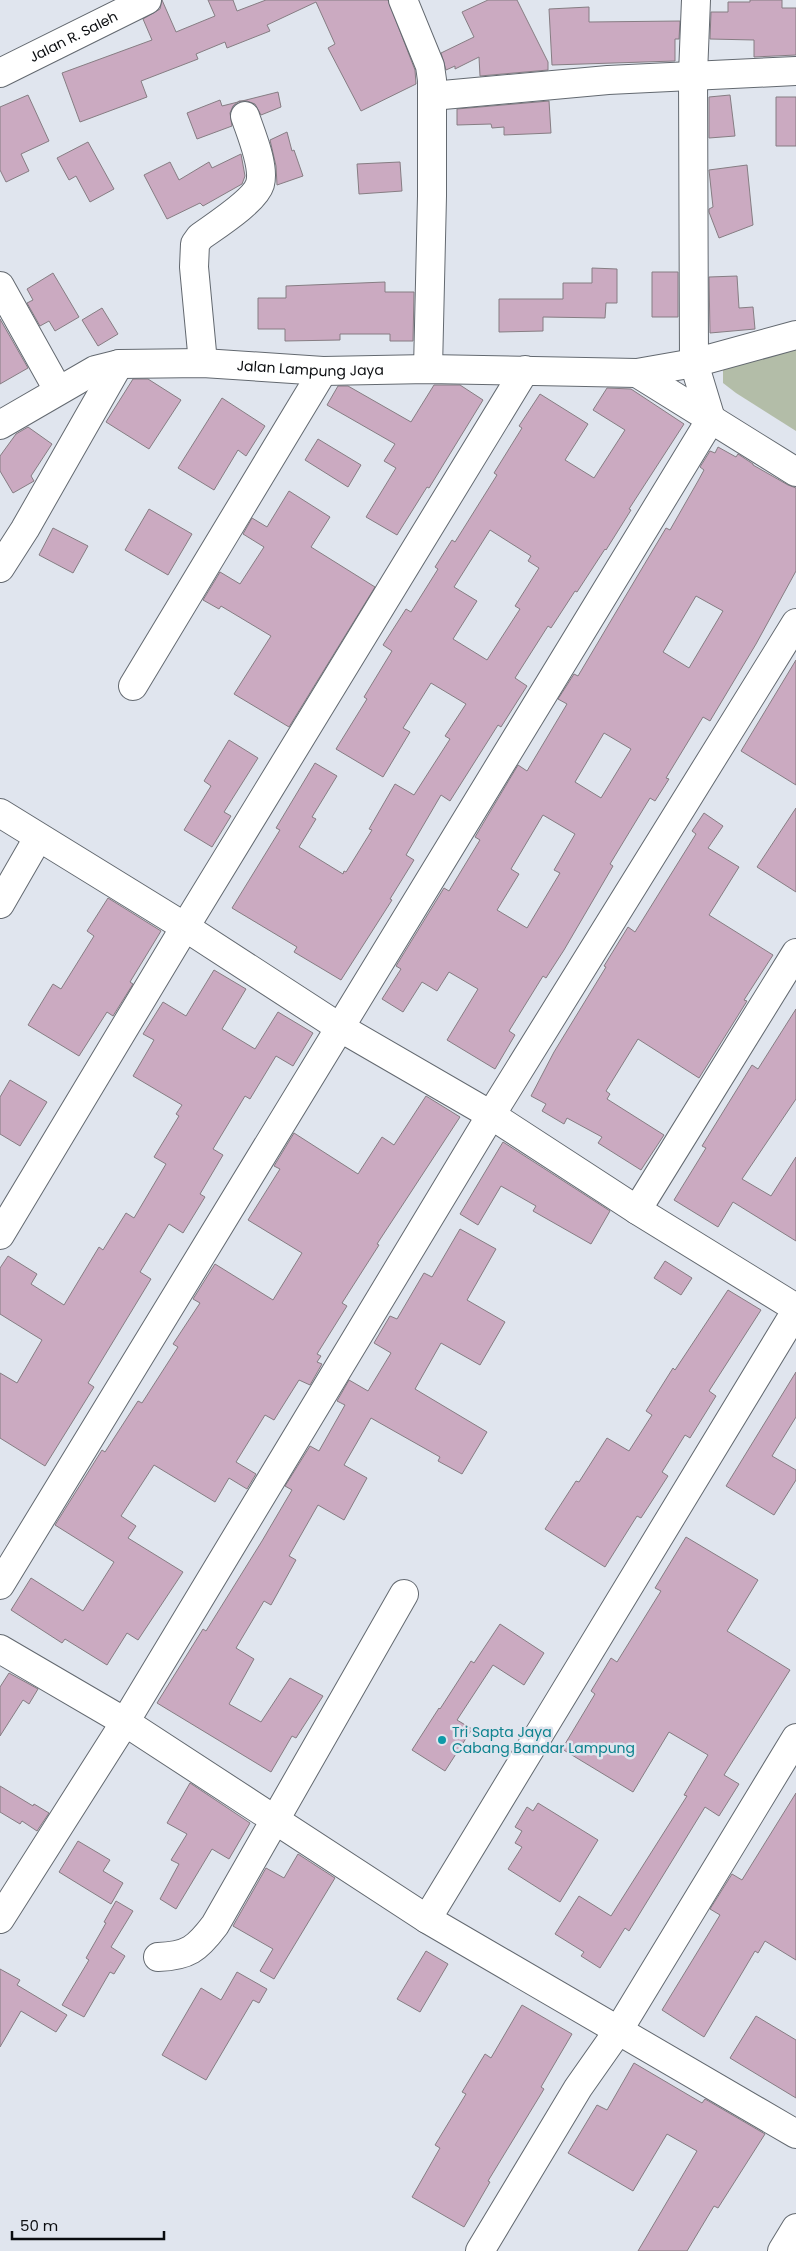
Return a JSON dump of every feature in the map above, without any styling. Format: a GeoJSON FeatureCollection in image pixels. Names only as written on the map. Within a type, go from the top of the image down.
{"type":"FeatureCollection","features":[{"type":"Feature","properties":{"kind":"street","name":"Jalan R. Saleh"},"geometry":{"type":"LineString","coordinates":[[0,73],[147,0]]}},
{"type":"Feature","properties":{"kind":"street"},"geometry":{"type":"LineString","coordinates":[[403,0],[430,66],[432,96],[432,196],[428,369]]}},
{"type":"Feature","properties":{"kind":"street"},"geometry":{"type":"LineString","coordinates":[[0,1584],[711,419],[694,363],[693,74],[696,0]]}},
{"type":"Feature","properties":{"kind":"street"},"geometry":{"type":"LineString","coordinates":[[432,96],[693,74],[796,71]]}},
{"type":"Feature","properties":{"kind":"street"},"geometry":{"type":"LineString","coordinates":[[202,363],[194,266],[195,244],[200,237],[245,202],[259,186],[260,165],[245,116]]}},
{"type":"Feature","properties":{"kind":"street"},"geometry":{"type":"LineString","coordinates":[[0,286],[58,390]]}},
{"type":"Feature","properties":{"kind":"street","name":"Jalan Lampung Jaya"},"geometry":{"type":"LineString","coordinates":[[0,425],[95,370],[119,364],[202,363],[323,371],[428,369],[637,373],[694,363],[796,336]]}},
{"type":"Feature","properties":{"kind":"street"},"geometry":{"type":"LineString","coordinates":[[0,568],[119,364]]}},
{"type":"Feature","properties":{"kind":"street"},"geometry":{"type":"LineString","coordinates":[[0,1235],[185,927],[525,370]]}},
{"type":"Feature","properties":{"kind":"street"},"geometry":{"type":"LineString","coordinates":[[133,686],[323,371]]}},
{"type":"Feature","properties":{"kind":"street"},"geometry":{"type":"LineString","coordinates":[[637,373],[796,472]]}},
{"type":"Feature","properties":{"kind":"street"},"geometry":{"type":"LineString","coordinates":[[0,1919],[124,1722],[492,1115],[796,623]]}},
{"type":"Feature","properties":{"kind":"street"},"geometry":{"type":"LineString","coordinates":[[0,813],[185,927],[339,1027],[492,1115],[637,1210],[796,1309],[427,1919]]}},
{"type":"Feature","properties":{"kind":"street"},"geometry":{"type":"LineString","coordinates":[[0,904],[38,838]]}},
{"type":"Feature","properties":{"kind":"street"},"geometry":{"type":"LineString","coordinates":[[637,1210],[796,953]]}},
{"type":"Feature","properties":{"kind":"street"},"geometry":{"type":"LineString","coordinates":[[158,1957],[191,1951],[200,1944],[215,1925],[404,1594]]}},
{"type":"Feature","properties":{"kind":"street"},"geometry":{"type":"LineString","coordinates":[[0,1649],[124,1722],[427,1919],[796,2134]]}},
{"type":"Feature","properties":{"kind":"street"},"geometry":{"type":"LineString","coordinates":[[480,2251],[573,2096],[618,2031],[796,1738]]}},
{"type":"Feature","properties":{"kind":"street"},"geometry":{"type":"LineString","coordinates":[[782,2251],[796,2228]]}},
{"type":"Feature","properties":{"kind":"green space"},"geometry":{"type":"Polygon","coordinates":[[[796,342],[796,431],[723,383],[723,370],[731,359],[796,342]]]}},
{"type":"Feature","properties":{"kind":"building"},"geometry":{"type":"Polygon","coordinates":[[[162,0],[176,32],[215,16],[208,0],[233,0],[237,11],[266,0],[388,0],[415,70],[416,84],[361,111],[328,48],[335,44],[316,2],[267,25],[270,31],[227,48],[225,42],[196,54],[198,59],[141,81],[147,97],[80,122],[62,73],[152,40],[143,19],[160,9],[162,0]]]}},
{"type":"Feature","properties":{"kind":"building"},"geometry":{"type":"Polygon","coordinates":[[[488,0],[517,0],[548,62],[548,70],[480,76],[479,57],[455,69],[455,66],[446,70],[441,53],[474,37],[462,12],[488,0]]]}},
{"type":"Feature","properties":{"kind":"building"},"geometry":{"type":"Polygon","coordinates":[[[750,0],[782,0],[782,8],[796,8],[796,55],[754,57],[754,40],[710,39],[711,12],[728,12],[728,2],[750,2],[750,0]]]}},
{"type":"Feature","properties":{"kind":"building"},"geometry":{"type":"Polygon","coordinates":[[[589,7],[589,22],[680,21],[679,39],[675,39],[675,61],[552,65],[549,9],[589,7]]]}},
{"type":"Feature","properties":{"kind":"building"},"geometry":{"type":"Polygon","coordinates":[[[278,92],[281,107],[261,115],[255,104],[242,101],[278,92]]]}},
{"type":"Feature","properties":{"kind":"building"},"geometry":{"type":"Polygon","coordinates":[[[28,95],[49,141],[21,154],[29,171],[6,182],[0,170],[0,107],[28,95]]]}},
{"type":"Feature","properties":{"kind":"building"},"geometry":{"type":"Polygon","coordinates":[[[730,95],[735,136],[709,138],[709,97],[730,95]]]}},
{"type":"Feature","properties":{"kind":"building"},"geometry":{"type":"Polygon","coordinates":[[[776,97],[796,97],[796,146],[776,146],[776,97]]]}},
{"type":"Feature","properties":{"kind":"building"},"geometry":{"type":"Polygon","coordinates":[[[220,100],[222,106],[238,102],[233,106],[230,113],[232,126],[197,139],[187,113],[220,100]]]}},
{"type":"Feature","properties":{"kind":"building"},"geometry":{"type":"Polygon","coordinates":[[[549,101],[551,133],[504,135],[504,127],[492,128],[491,124],[457,125],[457,109],[549,101]]]}},
{"type":"Feature","properties":{"kind":"building"},"geometry":{"type":"Polygon","coordinates":[[[287,132],[292,151],[294,150],[303,176],[277,185],[276,166],[270,140],[287,132]]]}},
{"type":"Feature","properties":{"kind":"building"},"geometry":{"type":"Polygon","coordinates":[[[88,142],[114,189],[90,202],[76,176],[69,180],[57,158],[88,142]]]}},
{"type":"Feature","properties":{"kind":"building"},"geometry":{"type":"Polygon","coordinates":[[[241,154],[245,176],[242,184],[203,206],[200,203],[167,219],[144,175],[170,162],[179,180],[209,162],[212,168],[241,154]]]}},
{"type":"Feature","properties":{"kind":"building"},"geometry":{"type":"Polygon","coordinates":[[[400,162],[402,191],[359,194],[357,164],[400,162]]]}},
{"type":"Feature","properties":{"kind":"building"},"geometry":{"type":"Polygon","coordinates":[[[747,165],[753,225],[719,238],[709,212],[709,209],[713,207],[709,170],[747,165]]]}},
{"type":"Feature","properties":{"kind":"building"},"geometry":{"type":"Polygon","coordinates":[[[592,268],[617,269],[617,303],[606,303],[605,318],[543,317],[543,331],[499,332],[499,299],[563,299],[563,283],[592,283],[592,268]]]}},
{"type":"Feature","properties":{"kind":"building"},"geometry":{"type":"Polygon","coordinates":[[[652,272],[678,272],[678,317],[652,317],[652,272]]]}},
{"type":"Feature","properties":{"kind":"building"},"geometry":{"type":"Polygon","coordinates":[[[53,273],[79,317],[55,331],[49,321],[40,326],[27,303],[33,300],[27,289],[53,273]]]}},
{"type":"Feature","properties":{"kind":"building"},"geometry":{"type":"Polygon","coordinates":[[[737,276],[739,308],[753,307],[755,329],[710,333],[709,277],[737,276]]]}},
{"type":"Feature","properties":{"kind":"building"},"geometry":{"type":"Polygon","coordinates":[[[385,282],[385,292],[414,292],[413,341],[390,341],[390,334],[340,334],[340,340],[285,341],[285,329],[258,329],[258,298],[286,298],[286,286],[385,282]]]}},
{"type":"Feature","properties":{"kind":"building"},"geometry":{"type":"Polygon","coordinates":[[[102,308],[118,334],[98,346],[82,320],[102,308]]]}},
{"type":"Feature","properties":{"kind":"building"},"geometry":{"type":"Polygon","coordinates":[[[0,319],[28,368],[0,384],[0,319]]]}},
{"type":"Feature","properties":{"kind":"building"},"geometry":{"type":"Polygon","coordinates":[[[133,379],[148,379],[181,400],[149,449],[106,422],[133,379]]]}},
{"type":"Feature","properties":{"kind":"building"},"geometry":{"type":"Polygon","coordinates":[[[434,385],[460,385],[483,400],[429,488],[427,487],[397,535],[366,517],[396,468],[384,461],[395,444],[327,405],[338,386],[348,386],[411,422],[434,385]]]}},
{"type":"Feature","properties":{"kind":"building"},"geometry":{"type":"Polygon","coordinates":[[[607,388],[631,389],[684,424],[629,509],[631,510],[606,550],[577,592],[575,591],[551,628],[548,626],[515,678],[527,686],[501,727],[498,725],[450,801],[441,795],[406,855],[414,860],[390,899],[392,900],[341,980],[294,952],[297,947],[232,908],[280,830],[276,828],[315,763],[337,776],[312,817],[316,819],[299,847],[343,874],[372,830],[369,829],[395,784],[414,795],[450,739],[445,736],[466,704],[431,683],[403,728],[410,732],[383,777],[336,749],[367,699],[364,697],[392,651],[383,645],[406,609],[411,612],[438,569],[435,567],[452,540],[455,542],[497,475],[494,473],[522,428],[519,426],[540,394],[588,424],[565,460],[594,478],[625,430],[593,410],[607,388]],[[490,530],[454,587],[477,601],[453,639],[487,660],[520,609],[515,606],[539,568],[528,561],[531,556],[490,530]]]}},
{"type":"Feature","properties":{"kind":"building"},"geometry":{"type":"Polygon","coordinates":[[[222,398],[265,426],[246,456],[238,450],[214,490],[178,468],[222,398]]]}},
{"type":"Feature","properties":{"kind":"building"},"geometry":{"type":"Polygon","coordinates":[[[28,427],[52,444],[31,476],[34,481],[13,493],[0,471],[0,456],[16,434],[28,427]]]}},
{"type":"Feature","properties":{"kind":"building"},"geometry":{"type":"Polygon","coordinates":[[[318,439],[361,465],[348,487],[305,460],[318,439]]]}},
{"type":"Feature","properties":{"kind":"building"},"geometry":{"type":"Polygon","coordinates":[[[718,447],[736,457],[738,454],[753,465],[796,488],[796,571],[756,644],[710,721],[703,717],[666,778],[669,779],[655,801],[650,798],[610,864],[613,866],[564,950],[546,978],[543,976],[509,1031],[515,1035],[495,1069],[447,1040],[478,989],[449,972],[437,991],[422,982],[403,1012],[382,999],[401,969],[396,966],[444,888],[449,891],[480,840],[475,837],[518,765],[527,771],[567,704],[558,699],[574,674],[578,676],[666,528],[670,530],[704,470],[700,467],[710,451],[715,453],[718,447]],[[696,596],[663,652],[689,668],[723,611],[696,596]],[[604,733],[575,782],[601,798],[631,749],[604,733]],[[543,815],[511,869],[519,874],[497,910],[527,928],[560,873],[554,870],[575,834],[543,815]]]}},
{"type":"Feature","properties":{"kind":"building"},"geometry":{"type":"Polygon","coordinates":[[[289,491],[330,517],[311,547],[375,587],[289,727],[234,694],[271,636],[221,606],[219,609],[203,600],[220,572],[240,584],[264,547],[243,534],[252,518],[267,527],[289,491]]]}},
{"type":"Feature","properties":{"kind":"building"},"geometry":{"type":"Polygon","coordinates":[[[149,509],[192,534],[168,575],[125,550],[149,509]]]}},
{"type":"Feature","properties":{"kind":"building"},"geometry":{"type":"Polygon","coordinates":[[[53,528],[88,546],[73,573],[39,555],[53,528]]]}},
{"type":"Feature","properties":{"kind":"building"},"geometry":{"type":"Polygon","coordinates":[[[796,660],[796,785],[741,751],[796,660]]]}},
{"type":"Feature","properties":{"kind":"building"},"geometry":{"type":"Polygon","coordinates":[[[229,740],[258,758],[224,812],[231,816],[212,847],[184,830],[211,786],[204,781],[229,740]]]}},
{"type":"Feature","properties":{"kind":"building"},"geometry":{"type":"Polygon","coordinates":[[[796,808],[796,892],[757,867],[796,808]]]}},
{"type":"Feature","properties":{"kind":"building"},"geometry":{"type":"Polygon","coordinates":[[[704,813],[723,826],[708,848],[739,867],[709,915],[773,955],[744,1000],[747,1001],[699,1078],[638,1039],[606,1091],[610,1094],[607,1099],[664,1135],[641,1170],[598,1143],[602,1137],[567,1118],[564,1124],[542,1111],[546,1104],[531,1096],[554,1052],[606,967],[604,966],[628,927],[635,932],[696,834],[692,831],[704,813]]]}},
{"type":"Feature","properties":{"kind":"building"},"geometry":{"type":"Polygon","coordinates":[[[108,898],[161,931],[130,982],[133,984],[113,1016],[107,1012],[79,1056],[28,1025],[53,984],[61,989],[94,936],[87,931],[108,898]]]}},
{"type":"Feature","properties":{"kind":"building"},"geometry":{"type":"Polygon","coordinates":[[[214,970],[246,989],[222,1029],[255,1049],[278,1012],[313,1033],[293,1066],[276,1056],[250,1099],[245,1096],[213,1149],[223,1155],[200,1194],[205,1197],[183,1233],[169,1224],[140,1272],[151,1279],[88,1383],[94,1387],[45,1466],[0,1438],[0,1373],[17,1383],[42,1340],[0,1314],[0,1268],[8,1256],[37,1274],[31,1284],[64,1305],[99,1247],[103,1250],[126,1213],[134,1218],[166,1164],[154,1157],[179,1116],[176,1114],[182,1105],[133,1076],[154,1040],[143,1034],[163,1002],[186,1016],[214,970]]]}},
{"type":"Feature","properties":{"kind":"building"},"geometry":{"type":"Polygon","coordinates":[[[796,1009],[796,1099],[742,1179],[771,1196],[796,1157],[796,1241],[733,1202],[718,1227],[674,1200],[706,1148],[702,1146],[752,1065],[758,1069],[796,1009]]]}},
{"type":"Feature","properties":{"kind":"building"},"geometry":{"type":"Polygon","coordinates":[[[10,1080],[47,1102],[20,1146],[0,1134],[0,1097],[10,1080]]]}},
{"type":"Feature","properties":{"kind":"building"},"geometry":{"type":"Polygon","coordinates":[[[426,1096],[460,1117],[377,1244],[379,1245],[342,1303],[347,1306],[317,1354],[321,1356],[317,1362],[322,1364],[310,1385],[299,1380],[274,1420],[265,1415],[236,1462],[256,1474],[247,1489],[229,1478],[215,1502],[154,1465],[121,1516],[136,1526],[128,1538],[183,1572],[138,1640],[127,1633],[107,1665],[65,1639],[62,1643],[11,1610],[31,1578],[83,1611],[114,1562],[55,1525],[102,1450],[105,1452],[138,1401],[142,1403],[178,1347],[173,1344],[200,1303],[193,1299],[215,1264],[273,1300],[302,1253],[248,1220],[280,1169],[274,1166],[294,1133],[358,1174],[382,1137],[394,1145],[426,1096]]]}},
{"type":"Feature","properties":{"kind":"building"},"geometry":{"type":"Polygon","coordinates":[[[503,1142],[610,1211],[591,1244],[533,1211],[536,1206],[501,1186],[478,1225],[460,1214],[503,1142]]]}},
{"type":"Feature","properties":{"kind":"building"},"geometry":{"type":"Polygon","coordinates":[[[460,1229],[496,1249],[467,1300],[505,1322],[480,1365],[441,1343],[415,1389],[487,1432],[462,1474],[438,1461],[440,1457],[371,1418],[344,1465],[367,1478],[344,1520],[318,1505],[289,1556],[296,1560],[271,1605],[264,1601],[236,1648],[254,1659],[229,1704],[261,1722],[290,1678],[323,1696],[296,1738],[292,1736],[271,1772],[157,1703],[203,1629],[206,1631],[262,1541],[292,1490],[285,1486],[310,1446],[319,1451],[345,1405],[337,1401],[349,1380],[368,1391],[391,1353],[374,1343],[390,1316],[397,1319],[424,1273],[432,1277],[460,1229]]]}},
{"type":"Feature","properties":{"kind":"building"},"geometry":{"type":"Polygon","coordinates":[[[665,1261],[692,1278],[681,1295],[654,1278],[665,1261]]]}},
{"type":"Feature","properties":{"kind":"building"},"geometry":{"type":"Polygon","coordinates":[[[728,1290],[761,1310],[709,1391],[716,1396],[690,1438],[685,1435],[662,1472],[668,1476],[641,1518],[637,1516],[605,1567],[545,1529],[576,1481],[579,1482],[607,1438],[629,1451],[652,1415],[646,1411],[673,1368],[675,1370],[728,1290]]]}},
{"type":"Feature","properties":{"kind":"building"},"geometry":{"type":"Polygon","coordinates":[[[796,1372],[796,1417],[772,1456],[796,1470],[796,1480],[774,1515],[726,1486],[796,1372]]]}},
{"type":"Feature","properties":{"kind":"building"},"geometry":{"type":"Polygon","coordinates":[[[686,1537],[758,1580],[727,1631],[790,1670],[724,1775],[739,1784],[719,1816],[705,1807],[629,1931],[625,1928],[600,1968],[581,1956],[584,1952],[555,1934],[579,1896],[611,1916],[687,1796],[684,1795],[708,1755],[669,1732],[633,1792],[562,1749],[595,1694],[591,1691],[611,1658],[617,1662],[661,1591],[655,1588],[686,1537]]]}},
{"type":"Feature","properties":{"kind":"building"},"geometry":{"type":"Polygon","coordinates":[[[500,1624],[544,1653],[524,1685],[493,1665],[457,1720],[472,1729],[445,1771],[412,1750],[471,1661],[474,1663],[500,1624]]]}},
{"type":"Feature","properties":{"kind":"building"},"geometry":{"type":"Polygon","coordinates":[[[9,1673],[38,1689],[29,1704],[23,1700],[0,1736],[0,1687],[9,1673]]]}},
{"type":"Feature","properties":{"kind":"building"},"geometry":{"type":"Polygon","coordinates":[[[190,1783],[250,1823],[229,1859],[212,1849],[176,1909],[160,1899],[179,1864],[171,1860],[187,1834],[167,1823],[190,1783]]]}},
{"type":"Feature","properties":{"kind":"building"},"geometry":{"type":"Polygon","coordinates":[[[0,1786],[33,1806],[34,1804],[49,1813],[37,1831],[22,1821],[20,1824],[0,1812],[0,1786]]]}},
{"type":"Feature","properties":{"kind":"building"},"geometry":{"type":"Polygon","coordinates":[[[796,1793],[796,1960],[765,1941],[758,1953],[755,1951],[704,2037],[662,2010],[720,1915],[710,1909],[732,1874],[742,1880],[796,1793]]]}},
{"type":"Feature","properties":{"kind":"building"},"geometry":{"type":"Polygon","coordinates":[[[538,1803],[598,1840],[560,1902],[508,1869],[522,1847],[515,1843],[522,1831],[515,1827],[527,1807],[533,1811],[538,1803]]]}},
{"type":"Feature","properties":{"kind":"building"},"geometry":{"type":"Polygon","coordinates":[[[78,1841],[110,1860],[103,1871],[123,1883],[111,1904],[59,1872],[78,1841]]]}},
{"type":"Feature","properties":{"kind":"building"},"geometry":{"type":"Polygon","coordinates":[[[298,1854],[335,1878],[274,1979],[260,1971],[273,1949],[233,1926],[266,1868],[284,1878],[298,1854]]]}},
{"type":"Feature","properties":{"kind":"building"},"geometry":{"type":"Polygon","coordinates":[[[116,1901],[133,1911],[111,1947],[125,1956],[114,1974],[110,1972],[84,2017],[62,2005],[89,1960],[86,1958],[116,1901]]]}},
{"type":"Feature","properties":{"kind":"building"},"geometry":{"type":"Polygon","coordinates":[[[426,1951],[448,1964],[420,2012],[397,1999],[426,1951]]]}},
{"type":"Feature","properties":{"kind":"building"},"geometry":{"type":"Polygon","coordinates":[[[0,1969],[20,1980],[17,1985],[67,2015],[56,2032],[21,2011],[0,2047],[0,1969]]]}},
{"type":"Feature","properties":{"kind":"building"},"geometry":{"type":"Polygon","coordinates":[[[237,1972],[267,1989],[259,2003],[253,2000],[206,2080],[162,2055],[201,1988],[221,2000],[237,1972]]]}},
{"type":"Feature","properties":{"kind":"building"},"geometry":{"type":"Polygon","coordinates":[[[522,2005],[572,2034],[541,2087],[544,2089],[488,2181],[490,2182],[464,2227],[412,2197],[440,2148],[435,2145],[466,2094],[462,2092],[485,2054],[491,2058],[522,2005]]]}},
{"type":"Feature","properties":{"kind":"building"},"geometry":{"type":"Polygon","coordinates":[[[756,2016],[796,2040],[796,2098],[730,2058],[756,2016]]]}},
{"type":"Feature","properties":{"kind":"building"},"geometry":{"type":"Polygon","coordinates":[[[634,2063],[702,2103],[705,2099],[765,2134],[718,2208],[714,2206],[687,2251],[638,2251],[697,2151],[667,2134],[633,2191],[568,2153],[597,2105],[607,2110],[634,2063]]]}},
{"type":"Feature","properties":{"kind":"place","name":"Tri Sapta Jaya Cabang Bandar Lampung"},"geometry":{"type":"Point","coordinates":[442,1740]}}]}
